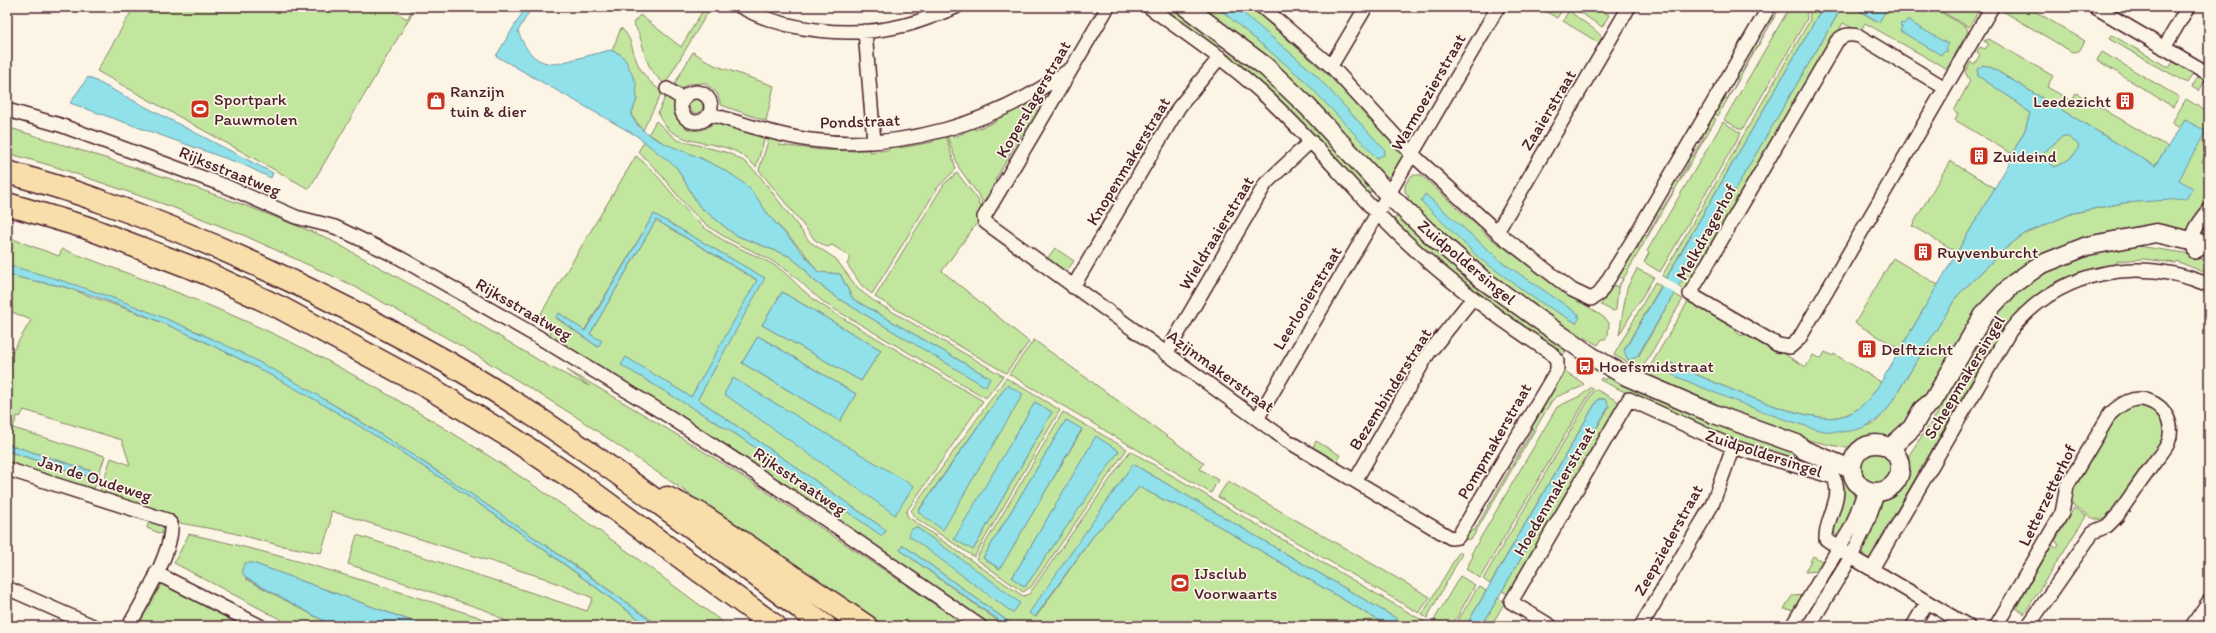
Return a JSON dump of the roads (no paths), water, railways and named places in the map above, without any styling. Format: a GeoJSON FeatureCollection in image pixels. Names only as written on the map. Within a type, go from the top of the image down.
{"type":"FeatureCollection","features":[{"type":"Feature","properties":{"kind":"highway"},"geometry":{"type":"LineString","coordinates":[[7,172],[97,200],[218,247],[296,283],[446,362],[615,471],[825,626]]}},
{"type":"Feature","properties":{"kind":"highway"},"geometry":{"type":"LineString","coordinates":[[7,204],[85,227],[206,273],[288,311],[428,387],[512,438],[578,482],[775,626]]}},
{"type":"Feature","properties":{"kind":"highway"},"geometry":{"type":"LineString","coordinates":[[615,471],[700,514],[866,626]]}},
{"type":"Feature","properties":{"kind":"highway"},"geometry":{"type":"LineString","coordinates":[[720,587],[763,626]]}},
{"type":"Feature","properties":{"kind":"street"},"geometry":{"type":"LineString","coordinates":[[741,7],[772,21],[804,28],[834,31],[865,31],[901,26],[956,7]]}},
{"type":"Feature","properties":{"kind":"street","name":"Koperslagerstraat"},"geometry":{"type":"LineString","coordinates":[[989,209],[1108,7]]}},
{"type":"Feature","properties":{"kind":"street","name":"Zuidpoldersingel"},"geometry":{"type":"LineString","coordinates":[[1149,7],[1220,57],[1263,93],[1311,141],[1378,214],[1431,264],[1472,299],[1551,353],[1557,360]]}},
{"type":"Feature","properties":{"kind":"street","name":"Zuidpoldersingel"},"geometry":{"type":"LineString","coordinates":[[1186,7],[1266,67],[1308,106],[1389,195],[1482,279],[1601,363],[1626,376],[1714,414],[1797,444],[1806,443],[1853,462]]}},
{"type":"Feature","properties":{"kind":"street"},"geometry":{"type":"LineString","coordinates":[[1262,7],[1331,66],[1412,154],[1497,232],[1572,290],[1591,299],[1599,294],[1631,243],[1769,7]]}},
{"type":"Feature","properties":{"kind":"street"},"geometry":{"type":"LineString","coordinates":[[1331,66],[1366,7]]}},
{"type":"Feature","properties":{"kind":"street","name":"Warmoezierstraat"},"geometry":{"type":"LineString","coordinates":[[1389,195],[1498,7]]}},
{"type":"Feature","properties":{"kind":"street","name":"Zaaierstraat"},"geometry":{"type":"LineString","coordinates":[[1497,232],[1630,7]]}},
{"type":"Feature","properties":{"kind":"street","name":"Melkdragerhof"},"geometry":{"type":"LineString","coordinates":[[1945,88],[1859,36],[1851,34],[1843,35],[1829,54],[1690,294],[1778,345],[1790,346],[1799,339],[1945,88],[1992,7]]}},
{"type":"Feature","properties":{"kind":"street"},"geometry":{"type":"LineString","coordinates":[[2095,7],[2209,74]]}},
{"type":"Feature","properties":{"kind":"street"},"geometry":{"type":"LineString","coordinates":[[2164,48],[2188,7]]}},
{"type":"Feature","properties":{"kind":"street"},"geometry":{"type":"LineString","coordinates":[[865,31],[874,142]]}},
{"type":"Feature","properties":{"kind":"street","name":"Knopenmakerstraat"},"geometry":{"type":"LineString","coordinates":[[1073,287],[1179,107],[1220,57]]}},
{"type":"Feature","properties":{"kind":"street","name":"Pondstraat"},"geometry":{"type":"LineString","coordinates":[[710,114],[768,132],[811,140],[874,142],[918,136],[970,122],[1030,95],[1072,68]]}},
{"type":"Feature","properties":{"kind":"street"},"geometry":{"type":"LineString","coordinates":[[667,89],[683,99]]}},
{"type":"Feature","properties":{"kind":"street"},"geometry":{"type":"LineString","coordinates":[[690,93],[703,93],[710,100],[710,114],[702,121],[692,122],[686,120],[681,110],[683,99],[690,93]]}},
{"type":"Feature","properties":{"kind":"street"},"geometry":{"type":"LineString","coordinates":[[1030,95],[1038,101],[1044,116]]}},
{"type":"Feature","properties":{"kind":"street","name":"Rijksstraatweg"},"geometry":{"type":"LineString","coordinates":[[7,110],[60,125],[223,185],[296,217],[335,227],[400,258],[540,338],[670,417],[834,525],[980,626]]}},
{"type":"Feature","properties":{"kind":"street","name":"Wieldraaierstraat"},"geometry":{"type":"LineString","coordinates":[[1166,354],[1266,183],[1311,141]]}},
{"type":"Feature","properties":{"kind":"street","name":"Leerlooierstraat"},"geometry":{"type":"LineString","coordinates":[[1257,419],[1389,195]]}},
{"type":"Feature","properties":{"kind":"street","name":"Azijnmakerstraat"},"geometry":{"type":"LineString","coordinates":[[989,209],[984,217],[988,226],[1286,440],[1450,538],[1458,537]]}},
{"type":"Feature","properties":{"kind":"street"},"geometry":{"type":"LineString","coordinates":[[2203,247],[2195,230],[2209,210]]}},
{"type":"Feature","properties":{"kind":"street"},"geometry":{"type":"LineString","coordinates":[[1895,454],[1922,410],[1933,401],[1981,319],[2014,284],[2040,265],[2070,251],[2105,242],[2134,238],[2203,247]]}},
{"type":"Feature","properties":{"kind":"street","name":"Scheepmakersingel"},"geometry":{"type":"LineString","coordinates":[[1872,569],[2010,331],[2022,316],[2036,304],[2052,292],[2104,272],[2154,270],[2190,277],[2209,285]]}},
{"type":"Feature","properties":{"kind":"street","name":"Bezembinderstraat"},"geometry":{"type":"LineString","coordinates":[[1355,481],[1428,354],[1472,299]]}},
{"type":"Feature","properties":{"kind":"street","name":"Pompmakerstraat"},"geometry":{"type":"LineString","coordinates":[[1458,537],[1557,370],[1557,360]]}},
{"type":"Feature","properties":{"kind":"street","name":"Zuidpoldersingel"},"geometry":{"type":"LineString","coordinates":[[1629,398],[1733,447],[1833,477],[1837,483],[1838,492],[1825,528],[1826,539],[1851,557],[1968,626]]}},
{"type":"Feature","properties":{"kind":"street","name":"Hoedenmakerstraat"},"geometry":{"type":"LineString","coordinates":[[1551,626],[1511,602],[1629,398]]}},
{"type":"Feature","properties":{"kind":"street","name":"Letterzetterhof"},"geometry":{"type":"LineString","coordinates":[[1996,626],[2062,513],[2067,486],[2110,414],[2128,400],[2148,400],[2161,408],[2169,420],[2170,428],[2168,443],[2117,516],[2107,526],[2093,532],[2028,626]]}},
{"type":"Feature","properties":{"kind":"street"},"geometry":{"type":"LineString","coordinates":[[1872,444],[1881,444],[1895,454],[1900,469],[1896,482],[1890,488],[1871,491],[1855,481],[1853,462],[1862,448],[1872,444]]}},
{"type":"Feature","properties":{"kind":"street","name":"Zeepziederstraat"},"geometry":{"type":"LineString","coordinates":[[1641,626],[1712,505],[1733,447]]}},
{"type":"Feature","properties":{"kind":"street","name":"Jan de Oudeweg"},"geometry":{"type":"LineString","coordinates":[[7,469],[167,520],[171,524],[170,539],[156,573]]}},
{"type":"Feature","properties":{"kind":"street"},"geometry":{"type":"LineString","coordinates":[[1792,626],[1852,526],[1871,491]]}},
{"type":"Feature","properties":{"kind":"street"},"geometry":{"type":"LineString","coordinates":[[1809,626],[1851,557],[1865,528],[1871,491]]}},
{"type":"Feature","properties":{"kind":"street"},"geometry":{"type":"LineString","coordinates":[[129,626],[156,573],[260,626]]}},
{"type":"Feature","properties":{"kind":"street"},"geometry":{"type":"LineString","coordinates":[[8,591],[93,626]]}},
{"type":"Feature","properties":{"kind":"street"},"geometry":{"type":"LineString","coordinates":[[1913,626],[1927,602]]}},
{"type":"Feature","properties":{"kind":"street"},"geometry":{"type":"LineString","coordinates":[[2192,626],[2209,602]]}},
{"type":"Feature","properties":{"kind":"water"},"geometry":{"type":"Polygon","coordinates":[[[526,7],[532,7],[518,31],[531,54],[542,61],[556,64],[610,50],[620,54],[625,59],[636,83],[637,99],[631,115],[644,131],[662,142],[715,165],[741,181],[757,197],[769,216],[818,272],[840,274],[853,299],[990,378],[986,387],[839,299],[812,279],[805,269],[789,256],[735,235],[699,206],[677,168],[637,136],[496,56],[526,7]]]}},
{"type":"Feature","properties":{"kind":"water"},"geometry":{"type":"Polygon","coordinates":[[[1217,7],[1236,7],[1313,72],[1385,150],[1384,155],[1377,158],[1304,80],[1217,7]]]}},
{"type":"Feature","properties":{"kind":"water"},"geometry":{"type":"Polygon","coordinates":[[[1823,7],[1842,7],[1637,357],[1628,360],[1624,351],[1823,7]]]}},
{"type":"Feature","properties":{"kind":"water"},"geometry":{"type":"Polygon","coordinates":[[[1853,7],[1888,7],[1879,22],[1853,7]]]}},
{"type":"Feature","properties":{"kind":"water"},"geometry":{"type":"Polygon","coordinates":[[[1907,20],[1948,44],[1945,48],[1948,50],[1947,52],[1944,51],[1941,55],[1900,31],[1902,27],[1900,25],[1901,23],[1904,24],[1907,20]]]}},
{"type":"Feature","properties":{"kind":"water"},"geometry":{"type":"Polygon","coordinates":[[[1983,65],[1992,68],[2155,166],[2185,120],[2206,131],[2179,180],[2193,188],[2186,199],[2123,203],[2073,213],[2024,234],[2005,249],[1957,296],[1886,411],[1875,421],[1863,428],[1850,431],[1824,431],[1777,417],[1663,371],[1669,362],[1753,398],[1801,414],[1822,417],[1838,417],[1858,409],[1881,382],[2014,155],[2012,154],[2025,130],[2030,113],[2014,100],[1978,76],[1977,69],[1983,65]],[[2063,136],[2044,152],[2043,158],[2054,167],[2069,159],[2075,153],[2079,145],[2068,137],[2063,136]]]}},
{"type":"Feature","properties":{"kind":"water"},"geometry":{"type":"Polygon","coordinates":[[[88,77],[273,173],[271,178],[244,165],[70,103],[88,77]]]}},
{"type":"Feature","properties":{"kind":"water"},"geometry":{"type":"Polygon","coordinates":[[[1425,194],[1502,262],[1580,315],[1577,316],[1580,318],[1576,323],[1535,299],[1479,258],[1421,201],[1425,194]]]}},
{"type":"Feature","properties":{"kind":"water"},"geometry":{"type":"Polygon","coordinates":[[[654,214],[765,278],[698,399],[886,530],[882,536],[737,435],[621,365],[626,357],[691,397],[757,280],[656,220],[590,334],[602,341],[598,347],[556,317],[559,313],[585,331],[654,214]]]}},
{"type":"Feature","properties":{"kind":"water"},"geometry":{"type":"Polygon","coordinates":[[[7,265],[80,287],[152,313],[254,359],[360,421],[411,454],[536,538],[659,626],[648,626],[487,509],[431,471],[316,400],[258,368],[199,339],[113,302],[77,290],[7,274],[7,265]]]}},
{"type":"Feature","properties":{"kind":"water"},"geometry":{"type":"Polygon","coordinates":[[[782,292],[881,350],[861,381],[762,325],[782,292]]]}},
{"type":"Feature","properties":{"kind":"water"},"geometry":{"type":"Polygon","coordinates":[[[758,336],[856,394],[840,421],[742,363],[758,336]]]}},
{"type":"Feature","properties":{"kind":"water"},"geometry":{"type":"Polygon","coordinates":[[[733,378],[914,486],[895,515],[724,394],[733,378]]]}},
{"type":"Feature","properties":{"kind":"water"},"geometry":{"type":"Polygon","coordinates":[[[1007,385],[1023,394],[943,530],[918,512],[1007,385]]]}},
{"type":"Feature","properties":{"kind":"water"},"geometry":{"type":"Polygon","coordinates":[[[1598,399],[1605,399],[1609,406],[1482,626],[1466,626],[1598,399]]]}},
{"type":"Feature","properties":{"kind":"water"},"geometry":{"type":"Polygon","coordinates":[[[1035,402],[1052,412],[973,550],[954,539],[1035,402]]]}},
{"type":"Feature","properties":{"kind":"water"},"geometry":{"type":"Polygon","coordinates":[[[1066,420],[1082,429],[1000,569],[983,558],[1066,420]]]}},
{"type":"Feature","properties":{"kind":"water"},"geometry":{"type":"Polygon","coordinates":[[[1096,436],[1119,451],[1025,587],[1012,578],[1096,436]]]}},
{"type":"Feature","properties":{"kind":"water"},"geometry":{"type":"Polygon","coordinates":[[[7,444],[95,472],[93,478],[7,451],[7,444]]]}},
{"type":"Feature","properties":{"kind":"water"},"geometry":{"type":"Polygon","coordinates":[[[1133,464],[1399,620],[1396,626],[1388,626],[1195,512],[1164,500],[1139,487],[1116,514],[1096,532],[1035,617],[1029,613],[1133,464]]]}},
{"type":"Feature","properties":{"kind":"water"},"geometry":{"type":"Polygon","coordinates":[[[916,527],[1020,603],[1013,613],[909,536],[910,530],[916,527]]]}},
{"type":"Feature","properties":{"kind":"water"},"geometry":{"type":"Polygon","coordinates":[[[903,545],[1010,623],[1007,626],[900,550],[903,545]]]}},
{"type":"Feature","properties":{"kind":"water"},"geometry":{"type":"Polygon","coordinates":[[[245,563],[253,563],[425,626],[333,626],[246,578],[242,571],[245,563]]]}},
{"type":"Feature","properties":{"kind":"place","name":"Ranzijn tuin & dier"},"geometry":{"type":"Point","coordinates":[436,101]}},
{"type":"Feature","properties":{"kind":"place","name":"Leedezicht"},"geometry":{"type":"Point","coordinates":[2125,101]}},
{"type":"Feature","properties":{"kind":"place","name":"Sportpark Pauwmolen"},"geometry":{"type":"Point","coordinates":[200,109]}},
{"type":"Feature","properties":{"kind":"place","name":"Zuideind"},"geometry":{"type":"Point","coordinates":[1979,156]}},
{"type":"Feature","properties":{"kind":"place","name":"Ruyvenburcht"},"geometry":{"type":"Point","coordinates":[1923,252]}},
{"type":"Feature","properties":{"kind":"place","name":"Delftzicht"},"geometry":{"type":"Point","coordinates":[1867,349]}},
{"type":"Feature","properties":{"kind":"place","name":"Hoefsmidstraat"},"geometry":{"type":"Point","coordinates":[1585,366]}},
{"type":"Feature","properties":{"kind":"place","name":"IJsclub Voorwaarts"},"geometry":{"type":"Point","coordinates":[1180,583]}}]}
